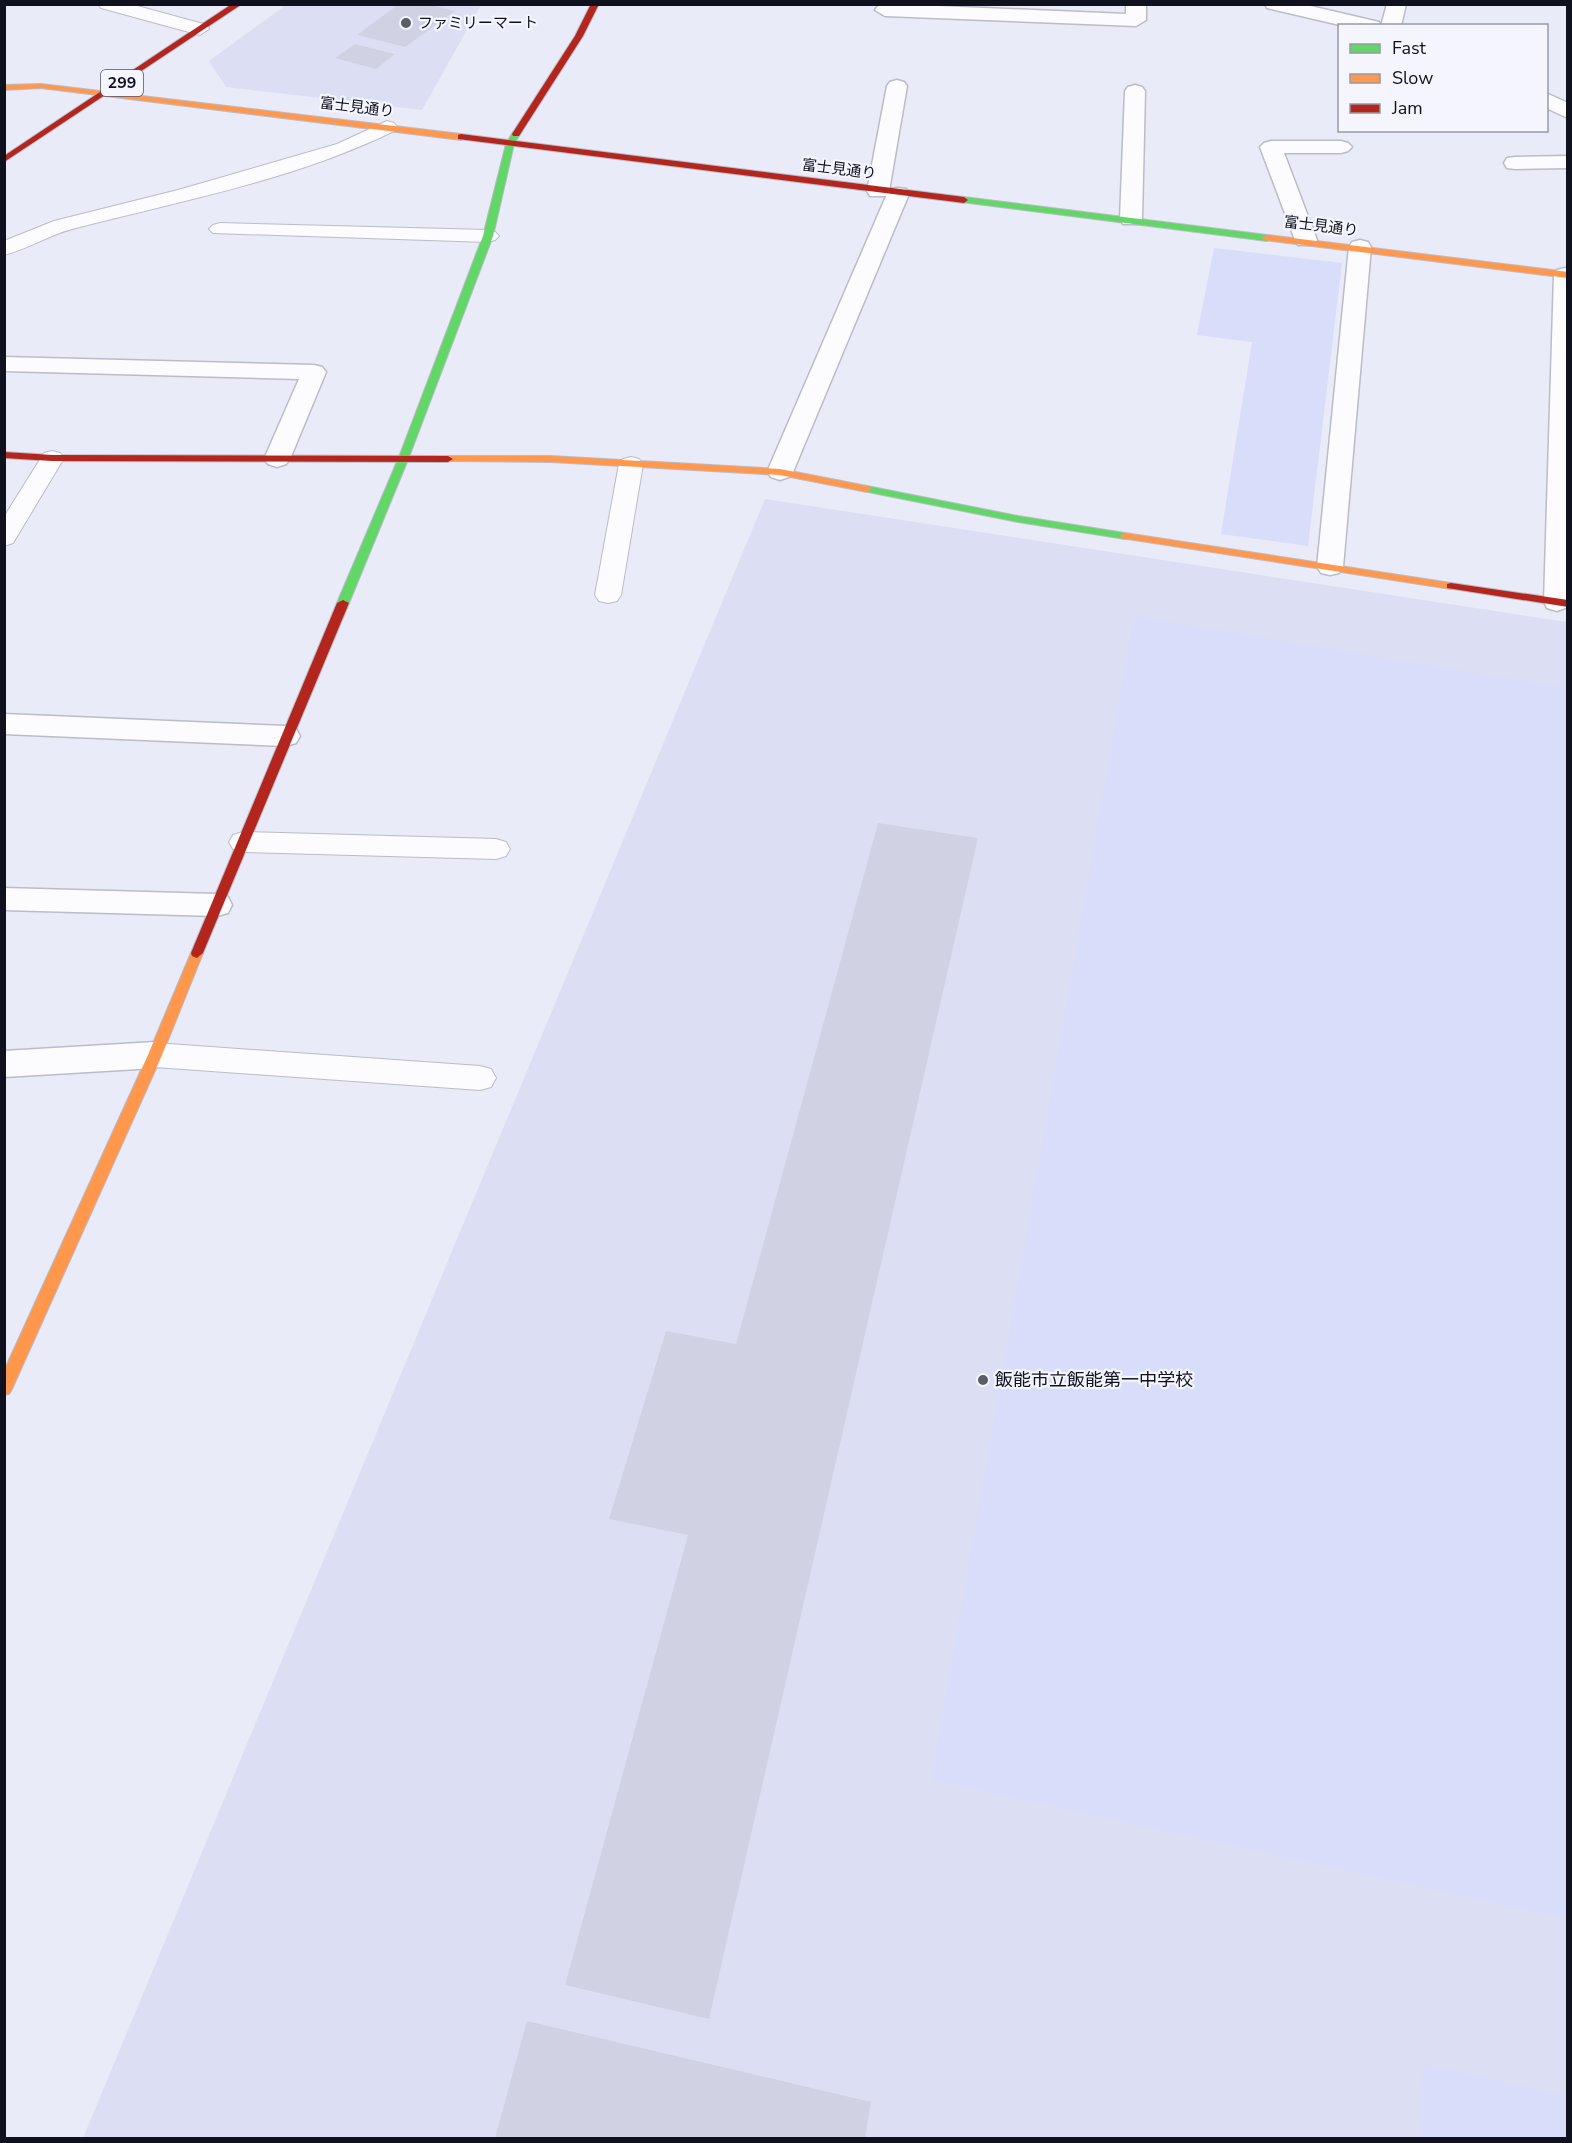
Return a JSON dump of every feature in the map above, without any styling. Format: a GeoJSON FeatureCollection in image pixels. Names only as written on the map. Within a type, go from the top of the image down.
{"type":"FeatureCollection","features":[{"type":"Feature","properties":{"kind":"main road","name":"299"},"geometry":{"type":"LineString","coordinates":[[4,160],[238,4]]}},
{"type":"Feature","properties":{"kind":"main road"},"geometry":{"type":"LineString","coordinates":[[4,1389],[154,1055],[404,458],[488,236],[510,144],[579,36],[595,4]]}},
{"type":"Feature","properties":{"kind":"main road","name":"富士見通り"},"geometry":{"type":"LineString","coordinates":[[4,88],[41,86],[106,93],[888,192],[1306,240],[1566,275]]}},
{"type":"Feature","properties":{"kind":"main road"},"geometry":{"type":"LineString","coordinates":[[4,455],[52,458],[551,459],[780,472],[1018,519],[1562,603]]}},
{"type":"Feature","properties":{"kind":"street"},"geometry":{"type":"LineString","coordinates":[[885,10],[1136,20],[1136,4]]}},
{"type":"Feature","properties":{"kind":"street"},"geometry":{"type":"LineString","coordinates":[[1274,4],[1363,24]]}},
{"type":"Feature","properties":{"kind":"street"},"geometry":{"type":"LineString","coordinates":[[1392,24],[1397,4]]}},
{"type":"Feature","properties":{"kind":"street"},"geometry":{"type":"LineString","coordinates":[[780,472],[888,192],[897,86]]}},
{"type":"Feature","properties":{"kind":"street"},"geometry":{"type":"LineString","coordinates":[[1131,219],[1135,91]]}},
{"type":"Feature","properties":{"kind":"street"},"geometry":{"type":"LineString","coordinates":[[1548,100],[1568,112]]}},
{"type":"Feature","properties":{"kind":"street"},"geometry":{"type":"LineString","coordinates":[[1306,240],[1271,147],[1341,147]]}},
{"type":"Feature","properties":{"kind":"street"},"geometry":{"type":"LineString","coordinates":[[1515,163],[1568,162]]}},
{"type":"Feature","properties":{"kind":"street"},"geometry":{"type":"LineString","coordinates":[[1330,567],[1360,247]]}},
{"type":"Feature","properties":{"kind":"street"},"geometry":{"type":"LineString","coordinates":[[1562,603],[1566,275]]}},
{"type":"Feature","properties":{"kind":"street"},"geometry":{"type":"LineString","coordinates":[[4,364],[314,372],[277,459]]}},
{"type":"Feature","properties":{"kind":"street"},"geometry":{"type":"LineString","coordinates":[[4,724],[286,736]]}},
{"type":"Feature","properties":{"kind":"street"},"geometry":{"type":"LineString","coordinates":[[4,899],[217,905]]}},
{"type":"Feature","properties":{"kind":"street"},"geometry":{"type":"LineString","coordinates":[[4,1064],[154,1055]]}},
{"type":"Feature","properties":{"kind":"lane"},"geometry":{"type":"LineString","coordinates":[[107,4],[200,29]]}},
{"type":"Feature","properties":{"kind":"lane"},"geometry":{"type":"LineString","coordinates":[[4,249],[61,225],[184,195],[344,148],[387,127]]}},
{"type":"Feature","properties":{"kind":"lane"},"geometry":{"type":"LineString","coordinates":[[220,229],[488,236]]}},
{"type":"Feature","properties":{"kind":"lane"},"geometry":{"type":"LineString","coordinates":[[4,538],[52,458]]}},
{"type":"Feature","properties":{"kind":"lane"},"geometry":{"type":"LineString","coordinates":[[608,595],[631,464]]}},
{"type":"Feature","properties":{"kind":"lane"},"geometry":{"type":"LineString","coordinates":[[243,842],[496,849]]}},
{"type":"Feature","properties":{"kind":"lane"},"geometry":{"type":"LineString","coordinates":[[154,1055],[480,1078]]}},
{"type":"Feature","properties":{"kind":"shaded area"},"geometry":{"type":"Polygon","coordinates":[[[286,5],[481,5],[422,110],[226,87],[209,61],[286,5]]]}},
{"type":"Feature","properties":{"kind":"shaded area"},"geometry":{"type":"Polygon","coordinates":[[[1214,248],[1342,263],[1308,546],[1221,534],[1252,342],[1197,335],[1214,248]]]}},
{"type":"Feature","properties":{"kind":"shaded area","name":"飯能市立飯能第一中学校"},"geometry":{"type":"Polygon","coordinates":[[[765,499],[1567,622],[1567,2138],[83,2138],[765,499]]]}},
{"type":"Feature","properties":{"kind":"shaded area"},"geometry":{"type":"Polygon","coordinates":[[[1134,616],[1567,688],[1567,1919],[931,1780],[1134,616]]]}},
{"type":"Feature","properties":{"kind":"shaded area"},"geometry":{"type":"Polygon","coordinates":[[[1423,2064],[1567,2096],[1567,2138],[1421,2138],[1423,2064]]]}},
{"type":"Feature","properties":{"kind":"building","name":"ファミリーマート"},"geometry":{"type":"Polygon","coordinates":[[[399,4],[427,4],[455,11],[405,47],[357,35],[399,4]]]}},
{"type":"Feature","properties":{"kind":"building"},"geometry":{"type":"Polygon","coordinates":[[[355,44],[395,54],[376,69],[335,58],[355,44]]]}},
{"type":"Feature","properties":{"kind":"building"},"geometry":{"type":"Polygon","coordinates":[[[878,823],[978,838],[709,2019],[565,1985],[688,1535],[609,1519],[666,1331],[736,1344],[878,823]]]}},
{"type":"Feature","properties":{"kind":"building"},"geometry":{"type":"Polygon","coordinates":[[[527,2021],[871,2102],[865,2138],[495,2138],[527,2021]]]}},
{"type":"Feature","properties":{"kind":"traffic: fast"},"geometry":{"type":"LineString","coordinates":[[343,603],[404,457],[488,236],[510,144],[516,134]]}},
{"type":"Feature","properties":{"kind":"traffic: fast"},"geometry":{"type":"LineString","coordinates":[[964,200],[1267,238]]}},
{"type":"Feature","properties":{"kind":"traffic: fast"},"geometry":{"type":"LineString","coordinates":[[867,489],[1018,519],[1125,536]]}},
{"type":"Feature","properties":{"kind":"traffic: slow"},"geometry":{"type":"LineString","coordinates":[[4,88],[41,86],[461,137]]}},
{"type":"Feature","properties":{"kind":"traffic: slow"},"geometry":{"type":"LineString","coordinates":[[1267,238],[1568,275]]}},
{"type":"Feature","properties":{"kind":"traffic: slow"},"geometry":{"type":"LineString","coordinates":[[448,459],[551,459],[780,472],[867,489]]}},
{"type":"Feature","properties":{"kind":"traffic: slow"},"geometry":{"type":"LineString","coordinates":[[1125,536],[1451,586]]}},
{"type":"Feature","properties":{"kind":"traffic: slow"},"geometry":{"type":"LineString","coordinates":[[4,1389],[155,1055],[197,953]]}},
{"type":"Feature","properties":{"kind":"traffic: jam"},"geometry":{"type":"LineString","coordinates":[[4,160],[238,4]]}},
{"type":"Feature","properties":{"kind":"traffic: jam"},"geometry":{"type":"LineString","coordinates":[[516,134],[579,36],[595,4]]}},
{"type":"Feature","properties":{"kind":"traffic: jam"},"geometry":{"type":"LineString","coordinates":[[461,137],[964,200]]}},
{"type":"Feature","properties":{"kind":"traffic: jam"},"geometry":{"type":"LineString","coordinates":[[4,455],[52,458],[448,459]]}},
{"type":"Feature","properties":{"kind":"traffic: jam"},"geometry":{"type":"LineString","coordinates":[[1451,586],[1568,604]]}},
{"type":"Feature","properties":{"kind":"traffic: jam"},"geometry":{"type":"LineString","coordinates":[[197,953],[343,603]]}},
{"type":"Feature","properties":{"kind":"place","name":"ファミリーマート"},"geometry":{"type":"Point","coordinates":[406,23]}},
{"type":"Feature","properties":{"kind":"place","name":"飯能市立飯能第一中学校"},"geometry":{"type":"Point","coordinates":[983,1380]}}]}
